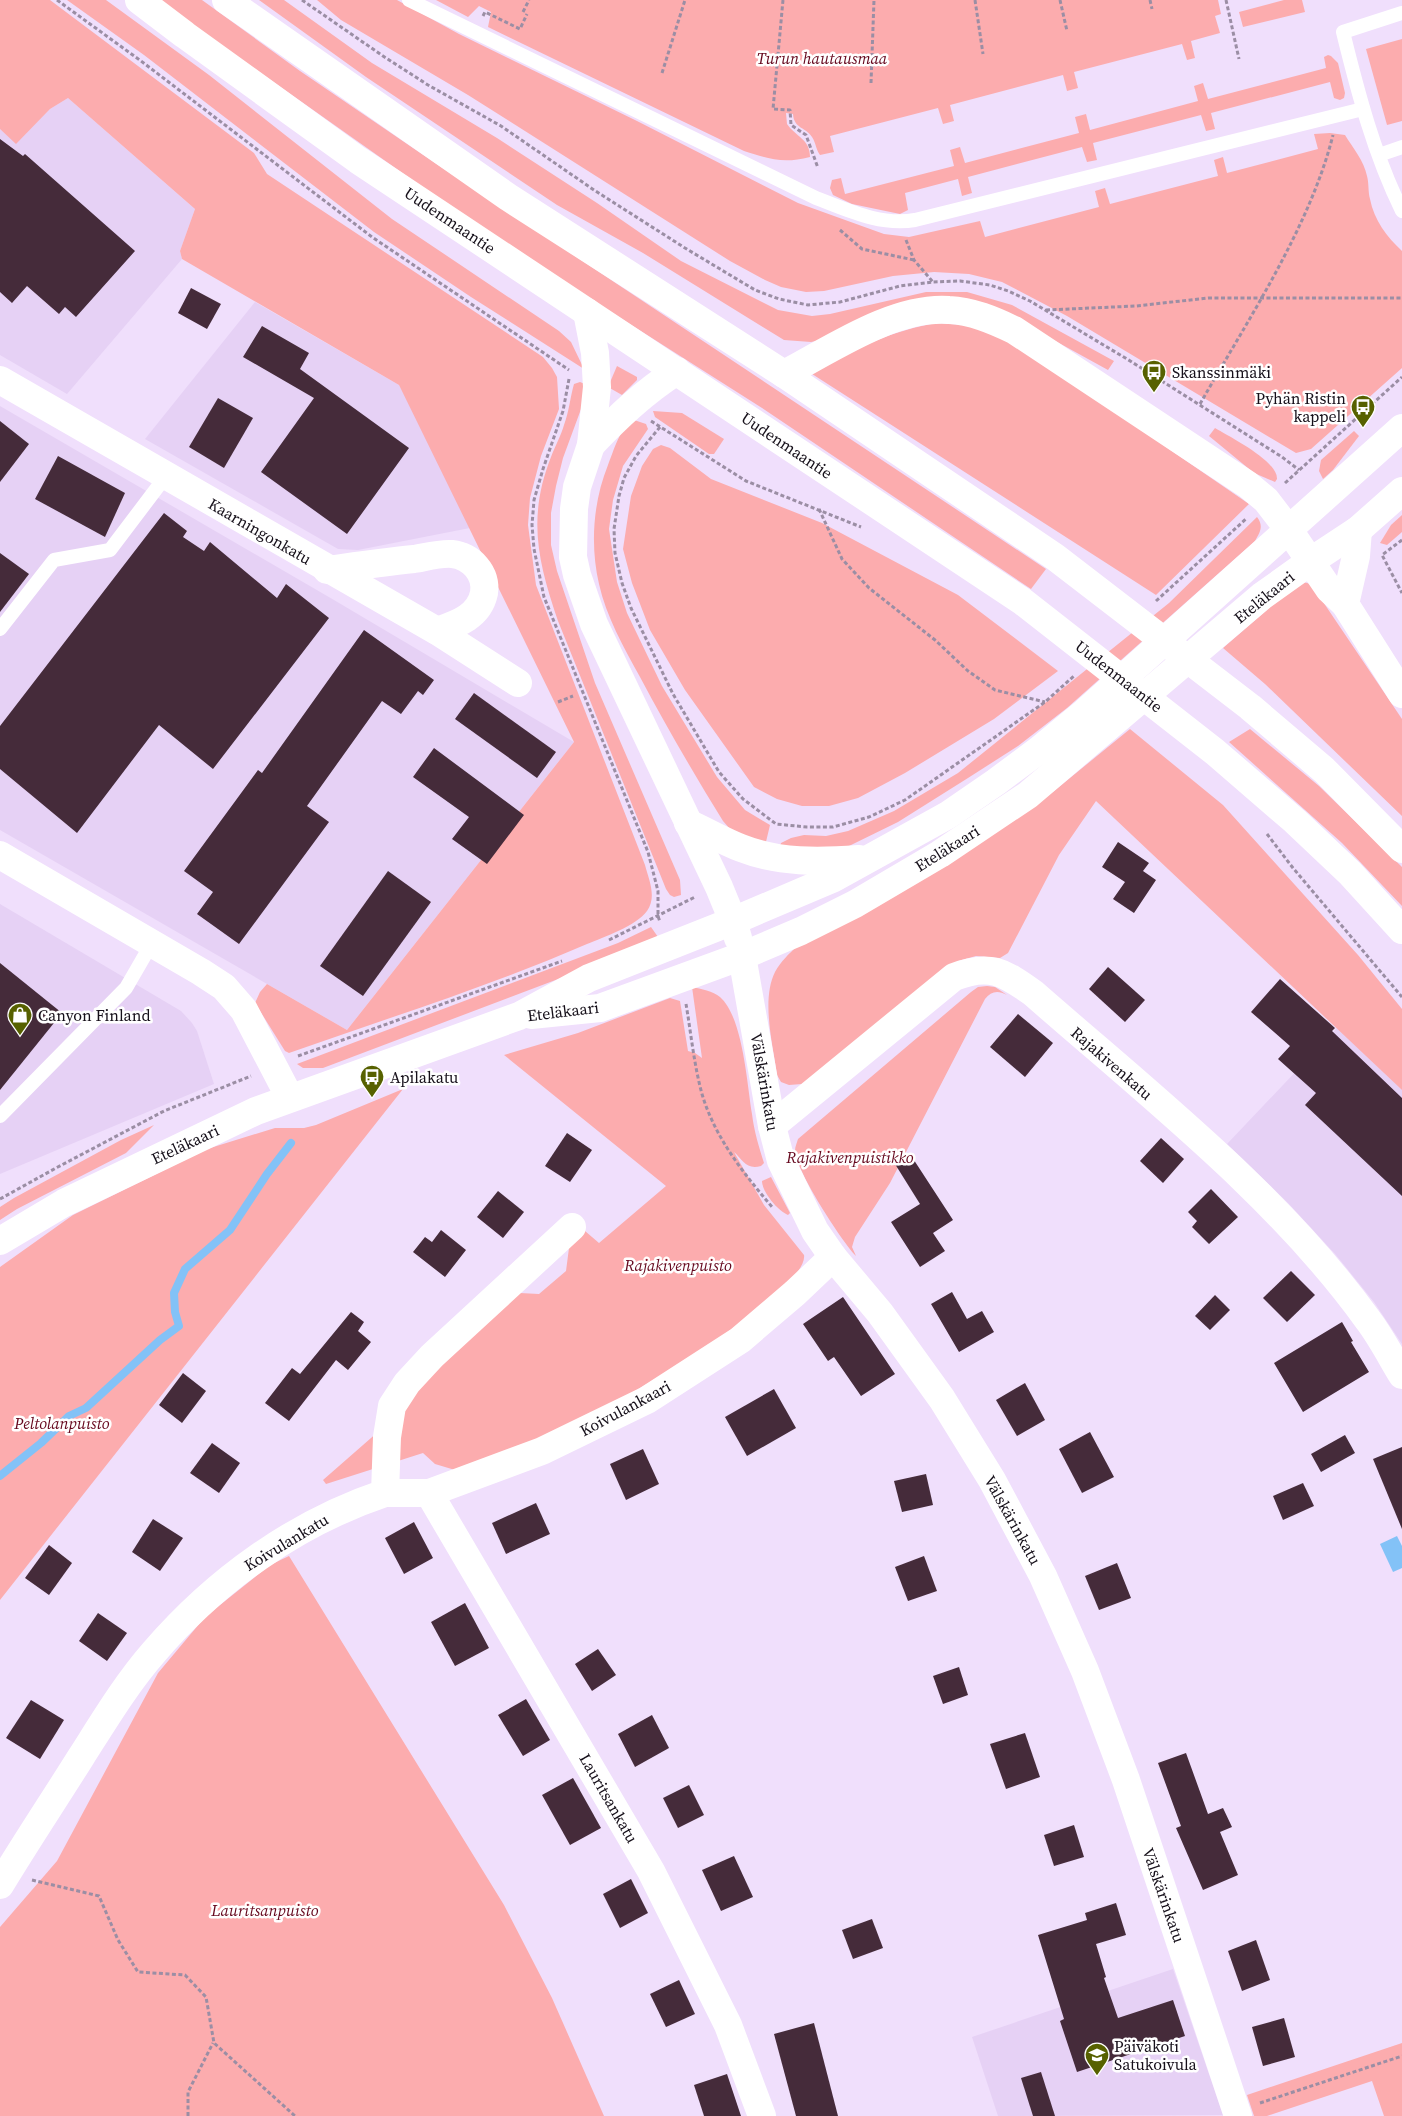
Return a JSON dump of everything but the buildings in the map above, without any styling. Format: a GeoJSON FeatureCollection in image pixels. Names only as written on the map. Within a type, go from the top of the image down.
{"type":"FeatureCollection","features":[{"type":"Feature","properties":{"kind":"main road","name":"Uudenmaantie"},"geometry":{"type":"LineString","coordinates":[[139,0],[184,35],[358,160],[677,370],[1022,601],[1215,752],[1343,866],[1402,930]]}},
{"type":"Feature","properties":{"kind":"main road"},"geometry":{"type":"LineString","coordinates":[[226,0],[508,197],[784,374],[1055,557],[1250,707],[1324,770],[1402,849]]}},
{"type":"Feature","properties":{"kind":"main road"},"geometry":{"type":"LineString","coordinates":[[784,374],[897,316],[916,312],[948,310],[977,314],[1014,330],[1248,486],[1266,500],[1329,589],[1345,604],[1402,694]]}},
{"type":"Feature","properties":{"kind":"main road"},"geometry":{"type":"LineString","coordinates":[[587,312],[595,353],[597,387],[591,445]]}},
{"type":"Feature","properties":{"kind":"main road"},"geometry":{"type":"LineString","coordinates":[[591,445],[628,407],[649,389],[677,370]]}},
{"type":"Feature","properties":{"kind":"main road","name":"Kaarningonkatu"},"geometry":{"type":"LineString","coordinates":[[0,380],[327,570],[437,631],[518,683]]}},
{"type":"Feature","properties":{"kind":"main road","name":"Eteläkaari"},"geometry":{"type":"LineString","coordinates":[[0,1241],[64,1203],[256,1111],[520,1016],[589,978],[733,921],[834,878],[948,815],[1040,750],[1199,611],[1402,428]]}},
{"type":"Feature","properties":{"kind":"main road","name":"Välskärinkatu"},"geometry":{"type":"LineString","coordinates":[[591,445],[577,488],[574,509],[574,557],[577,575],[594,624],[733,921],[742,956],[772,1126],[781,1161],[815,1231],[833,1257],[880,1313],[942,1398],[992,1480],[1044,1576],[1085,1671],[1247,2110]]}},
{"type":"Feature","properties":{"kind":"main road","name":"Eteläkaari"},"geometry":{"type":"LineString","coordinates":[[520,1016],[600,1008],[742,956],[801,931],[855,904],[940,854],[1028,795],[1262,596],[1358,530],[1402,490]]}},
{"type":"Feature","properties":{"kind":"main road"},"geometry":{"type":"LineString","coordinates":[[1345,604],[1356,556],[1358,530]]}},
{"type":"Feature","properties":{"kind":"main road"},"geometry":{"type":"LineString","coordinates":[[327,570],[451,554],[472,561],[482,574],[485,586],[477,611],[457,624],[437,631]]}},
{"type":"Feature","properties":{"kind":"main road"},"geometry":{"type":"LineString","coordinates":[[688,823],[742,848],[768,857],[824,862],[871,858]]}},
{"type":"Feature","properties":{"kind":"main road"},"geometry":{"type":"LineString","coordinates":[[0,855],[224,987],[244,1010],[290,1098]]}},
{"type":"Feature","properties":{"kind":"main road","name":"Rajakivenkatu"},"geometry":{"type":"LineString","coordinates":[[772,1126],[954,977],[970,971],[986,970],[1003,974],[1033,993],[1216,1154],[1270,1205],[1326,1266],[1369,1321],[1402,1375]]}},
{"type":"Feature","properties":{"kind":"main road"},"geometry":{"type":"LineString","coordinates":[[385,1493],[387,1437],[392,1406],[407,1383],[432,1356],[572,1227]]}},
{"type":"Feature","properties":{"kind":"main road","name":"Koivulankaari"},"geometry":{"type":"LineString","coordinates":[[385,1493],[429,1493],[542,1451],[647,1400],[740,1340],[795,1293],[833,1257]]}},
{"type":"Feature","properties":{"kind":"main road","name":"Koivulankatu"},"geometry":{"type":"LineString","coordinates":[[3,1879],[122,1694],[154,1652],[187,1618],[238,1571],[267,1550],[354,1503],[385,1493]]}},
{"type":"Feature","properties":{"kind":"main road","name":"Lauritsankatu"},"geometry":{"type":"LineString","coordinates":[[429,1493],[651,1871],[728,2025],[762,2116]]}},
{"type":"Feature","properties":{"kind":"lane"},"geometry":{"type":"LineString","coordinates":[[409,0],[828,202],[880,220],[900,223],[1363,109]]}},
{"type":"Feature","properties":{"kind":"lane"},"geometry":{"type":"LineString","coordinates":[[1402,13],[1343,32],[1363,109],[1402,211]]}},
{"type":"Feature","properties":{"kind":"lane"},"geometry":{"type":"LineString","coordinates":[[1379,155],[1402,147]]}},
{"type":"Feature","properties":{"kind":"lane"},"geometry":{"type":"LineString","coordinates":[[0,629],[54,560],[110,550],[166,476]]}},
{"type":"Feature","properties":{"kind":"lane"},"geometry":{"type":"LineString","coordinates":[[0,1116],[126,988],[152,943]]}},
{"type":"Feature","properties":{"kind":"path"},"geometry":{"type":"LineString","coordinates":[[57,0],[141,61],[372,237],[570,371],[597,387]]}},
{"type":"Feature","properties":{"kind":"path"},"geometry":{"type":"LineString","coordinates":[[302,0],[383,56],[428,85],[501,126],[594,190],[685,248],[755,290],[779,299],[808,305],[840,302],[900,286],[960,281],[1008,291],[1045,310],[1200,404],[1299,470],[1402,377]]}},
{"type":"Feature","properties":{"kind":"path"},"geometry":{"type":"LineString","coordinates":[[523,12],[529,0]]}},
{"type":"Feature","properties":{"kind":"path"},"geometry":{"type":"LineString","coordinates":[[662,73],[685,0]]}},
{"type":"Feature","properties":{"kind":"path"},"geometry":{"type":"LineString","coordinates":[[783,0],[773,109],[790,110],[791,125],[806,135],[818,168]]}},
{"type":"Feature","properties":{"kind":"path"},"geometry":{"type":"LineString","coordinates":[[871,83],[874,0]]}},
{"type":"Feature","properties":{"kind":"path"},"geometry":{"type":"LineString","coordinates":[[974,0],[983,54]]}},
{"type":"Feature","properties":{"kind":"path"},"geometry":{"type":"LineString","coordinates":[[1060,0],[1067,31]]}},
{"type":"Feature","properties":{"kind":"path"},"geometry":{"type":"LineString","coordinates":[[1150,0],[1152,9]]}},
{"type":"Feature","properties":{"kind":"path"},"geometry":{"type":"LineString","coordinates":[[1226,0],[1239,58]]}},
{"type":"Feature","properties":{"kind":"path"},"geometry":{"type":"LineString","coordinates":[[490,15],[520,30],[527,14]]}},
{"type":"Feature","properties":{"kind":"path"},"geometry":{"type":"LineString","coordinates":[[1200,404],[1292,241],[1327,162],[1338,115]]}},
{"type":"Feature","properties":{"kind":"path"},"geometry":{"type":"LineString","coordinates":[[828,202],[840,230],[862,249],[914,260]]}},
{"type":"Feature","properties":{"kind":"path"},"geometry":{"type":"LineString","coordinates":[[900,223],[914,260],[933,282]]}},
{"type":"Feature","properties":{"kind":"path"},"geometry":{"type":"LineString","coordinates":[[1045,310],[1136,306],[1208,298],[1402,298]]}},
{"type":"Feature","properties":{"kind":"path"},"geometry":{"type":"LineString","coordinates":[[628,407],[746,481],[868,530]]}},
{"type":"Feature","properties":{"kind":"path"},"geometry":{"type":"LineString","coordinates":[[660,426],[636,456],[624,478],[619,496],[614,529],[614,552],[622,583],[631,608],[672,694],[719,772],[743,800],[776,824],[833,827],[869,818],[905,800],[1045,702],[1082,669]]}},
{"type":"Feature","properties":{"kind":"path"},"geometry":{"type":"LineString","coordinates":[[819,509],[842,559],[869,588],[935,640],[968,671],[995,690],[1045,702]]}},
{"type":"Feature","properties":{"kind":"path"},"geometry":{"type":"LineString","coordinates":[[1154,602],[1249,516]]}},
{"type":"Feature","properties":{"kind":"path"},"geometry":{"type":"LineString","coordinates":[[1402,540],[1382,555],[1402,593]]}},
{"type":"Feature","properties":{"kind":"path"},"geometry":{"type":"LineString","coordinates":[[558,702],[573,696]]}},
{"type":"Feature","properties":{"kind":"path"},"geometry":{"type":"LineString","coordinates":[[1262,826],[1292,868],[1402,997]]}},
{"type":"Feature","properties":{"kind":"path"},"geometry":{"type":"LineString","coordinates":[[606,942],[678,904]]}},
{"type":"Feature","properties":{"kind":"path"},"geometry":{"type":"LineString","coordinates":[[0,1199],[164,1112],[274,1065],[570,958]]}},
{"type":"Feature","properties":{"kind":"path"},"geometry":{"type":"LineString","coordinates":[[686,1001],[702,1093],[707,1109],[730,1153],[749,1180],[778,1213]]}},
{"type":"Feature","properties":{"kind":"path"},"geometry":{"type":"LineString","coordinates":[[3,1879],[99,1896],[118,1940],[138,1972],[185,1975],[206,1997],[214,2043],[188,2092],[188,2116]]}},
{"type":"Feature","properties":{"kind":"path"},"geometry":{"type":"LineString","coordinates":[[214,2043],[295,2116]]}},
{"type":"Feature","properties":{"kind":"path"},"geometry":{"type":"LineString","coordinates":[[1247,2110],[1402,2056]]}},
{"type":"Feature","properties":{"kind":"shaded area"},"geometry":{"type":"Polygon","coordinates":[[[68,98],[195,209],[180,251],[182,259],[67,394],[0,355],[0,129],[16,143],[50,109],[68,98]]]}},
{"type":"Feature","properties":{"kind":"shaded area"},"geometry":{"type":"Polygon","coordinates":[[[255,302],[399,385],[475,527],[358,550],[338,549],[145,439],[255,302]]]}},
{"type":"Feature","properties":{"kind":"shaded area"},"geometry":{"type":"Polygon","coordinates":[[[0,406],[574,742],[347,1030],[0,830],[0,406]]]}},
{"type":"Feature","properties":{"kind":"shaded area"},"geometry":{"type":"Polygon","coordinates":[[[0,904],[181,1011],[197,1031],[214,1084],[0,1174],[0,904]]]}},
{"type":"Feature","properties":{"kind":"shaded area"},"geometry":{"type":"Polygon","coordinates":[[[1337,1028],[1402,1090],[1402,1344],[1374,1302],[1336,1255],[1288,1203],[1227,1144],[1337,1028]]]}},
{"type":"Feature","properties":{"kind":"shaded area","name":"Päiväkoti Satukoivula"},"geometry":{"type":"Polygon","coordinates":[[[1173,1969],[1223,2115],[998,2116],[972,2037],[1173,1969]]]}},
{"type":"Feature","properties":{"kind":"green space"},"geometry":{"type":"Polygon","coordinates":[[[0,0],[50,0],[254,153],[267,174],[543,357],[552,368],[557,377],[559,409],[541,456],[530,498],[528,525],[536,585],[645,865],[652,894],[650,906],[635,921],[602,938],[476,988],[289,1053],[285,1051],[255,1003],[260,992],[267,984],[347,1030],[574,742],[399,385],[182,259],[180,251],[195,209],[68,98],[50,109],[16,144],[0,129],[0,0]]]}},
{"type":"Feature","properties":{"kind":"green space"},"geometry":{"type":"Polygon","coordinates":[[[67,0],[106,0],[209,75],[392,219],[559,331],[571,342],[584,369],[374,232],[144,55],[67,0]]]}},
{"type":"Feature","properties":{"kind":"green space"},"geometry":{"type":"Polygon","coordinates":[[[161,0],[202,0],[300,71],[435,163],[1046,569],[1031,589],[765,410],[581,293],[418,184],[187,21],[161,0]]]}},
{"type":"Feature","properties":{"kind":"green space"},"geometry":{"type":"Polygon","coordinates":[[[259,0],[284,0],[372,63],[497,138],[597,203],[681,261],[778,310],[812,316],[830,314],[926,292],[967,292],[1012,305],[1114,361],[1108,370],[1028,326],[986,306],[811,342],[784,340],[643,253],[557,205],[366,77],[259,0]]]}},
{"type":"Feature","properties":{"kind":"green space"},"geometry":{"type":"Polygon","coordinates":[[[317,0],[397,0],[459,34],[637,121],[798,203],[884,234],[909,237],[980,221],[985,237],[1099,207],[1095,191],[1105,188],[1110,204],[1218,176],[1214,160],[1223,157],[1227,173],[1318,149],[1314,134],[1330,133],[1345,135],[1366,170],[1370,199],[1378,221],[1386,234],[1402,251],[1402,368],[1311,449],[1296,453],[1067,316],[1002,282],[969,274],[934,272],[893,276],[824,291],[806,292],[781,287],[730,261],[468,95],[341,20],[317,0]]]}},
{"type":"Feature","properties":{"kind":"green space","name":"Turun hautausmaa"},"geometry":{"type":"Polygon","coordinates":[[[436,0],[1218,0],[1221,14],[1215,16],[1220,33],[1191,41],[1195,58],[1187,60],[1182,44],[1074,72],[1078,88],[1067,91],[1063,75],[950,105],[954,121],[943,124],[938,108],[830,136],[834,152],[820,155],[810,134],[796,123],[793,114],[786,113],[787,124],[808,146],[810,157],[784,160],[744,151],[488,27],[491,12],[479,6],[468,17],[436,0]]]}},
{"type":"Feature","properties":{"kind":"green space"},"geometry":{"type":"Polygon","coordinates":[[[1284,0],[1302,0],[1305,12],[1243,27],[1239,12],[1284,0]]]}},
{"type":"Feature","properties":{"kind":"green space"},"geometry":{"type":"Polygon","coordinates":[[[1402,39],[1402,121],[1387,125],[1366,49],[1402,39]]]}},
{"type":"Feature","properties":{"kind":"green space"},"geometry":{"type":"Polygon","coordinates":[[[1328,55],[1338,63],[1345,93],[1344,98],[1340,100],[1334,98],[1330,82],[1211,113],[1215,129],[1206,131],[1201,115],[1093,143],[1097,160],[1087,162],[1082,147],[968,177],[972,193],[962,196],[958,179],[905,193],[908,210],[900,214],[852,204],[833,195],[830,188],[832,180],[841,178],[845,194],[954,166],[950,150],[960,147],[965,163],[1079,133],[1075,117],[1086,114],[1090,130],[1198,101],[1194,86],[1203,83],[1208,99],[1326,68],[1324,57],[1328,55]]]}},
{"type":"Feature","properties":{"kind":"green space"},"geometry":{"type":"Polygon","coordinates":[[[939,323],[973,326],[1019,346],[1249,504],[1156,595],[809,372],[888,336],[905,330],[939,323]]]}},
{"type":"Feature","properties":{"kind":"green space"},"geometry":{"type":"Polygon","coordinates":[[[617,366],[637,377],[637,380],[622,395],[608,387],[617,366]]]}},
{"type":"Feature","properties":{"kind":"green space"},"geometry":{"type":"Polygon","coordinates":[[[580,382],[585,384],[584,401],[563,458],[556,486],[551,513],[551,545],[557,571],[595,683],[680,880],[681,895],[674,897],[666,889],[558,621],[541,559],[537,520],[539,500],[551,457],[566,420],[574,384],[580,382]]]}},
{"type":"Feature","properties":{"kind":"green space"},"geometry":{"type":"Polygon","coordinates":[[[653,411],[682,413],[724,439],[714,454],[709,454],[655,417],[653,411]]]}},
{"type":"Feature","properties":{"kind":"green space"},"geometry":{"type":"Polygon","coordinates":[[[634,420],[646,424],[648,429],[623,466],[613,500],[609,529],[617,582],[627,613],[662,686],[717,777],[745,810],[770,825],[765,846],[730,829],[723,821],[670,732],[628,655],[616,632],[602,596],[594,554],[596,509],[603,479],[615,446],[621,433],[634,420]]]}},
{"type":"Feature","properties":{"kind":"green space"},"geometry":{"type":"Polygon","coordinates":[[[1215,428],[1262,457],[1275,472],[1277,479],[1275,482],[1254,473],[1209,436],[1215,428]]]}},
{"type":"Feature","properties":{"kind":"green space"},"geometry":{"type":"Polygon","coordinates":[[[1354,431],[1359,436],[1333,470],[1323,479],[1319,471],[1321,460],[1354,431]]]}},
{"type":"Feature","properties":{"kind":"green space"},"geometry":{"type":"Polygon","coordinates":[[[661,445],[670,448],[711,479],[822,523],[958,595],[1058,671],[994,719],[905,773],[858,798],[829,806],[802,806],[777,799],[754,787],[685,690],[650,630],[632,583],[623,549],[631,496],[642,466],[653,449],[661,445]]]}},
{"type":"Feature","properties":{"kind":"green space"},"geometry":{"type":"Polygon","coordinates":[[[1402,515],[1402,532],[1387,545],[1380,543],[1391,525],[1402,515]]]}},
{"type":"Feature","properties":{"kind":"green space"},"geometry":{"type":"Polygon","coordinates":[[[1257,517],[1261,526],[1255,541],[1067,708],[1018,746],[898,822],[849,846],[827,851],[780,846],[781,843],[791,838],[804,835],[826,836],[848,831],[894,811],[958,773],[1169,603],[1257,517]]]}},
{"type":"Feature","properties":{"kind":"green space"},"geometry":{"type":"Polygon","coordinates":[[[1303,582],[1311,584],[1402,719],[1402,816],[1265,684],[1223,648],[1297,584],[1303,582]]]}},
{"type":"Feature","properties":{"kind":"green space"},"geometry":{"type":"Polygon","coordinates":[[[1130,729],[1223,805],[1358,955],[1402,1009],[1402,1090],[1096,801],[1059,855],[1008,953],[1000,958],[976,956],[958,961],[831,1067],[802,1084],[789,1085],[781,1082],[777,1075],[768,1009],[771,983],[775,972],[788,955],[797,946],[1007,825],[1054,791],[1130,729]]]}},
{"type":"Feature","properties":{"kind":"green space"},"geometry":{"type":"Polygon","coordinates":[[[1250,729],[1319,786],[1402,867],[1402,906],[1342,843],[1229,742],[1250,729]]]}},
{"type":"Feature","properties":{"kind":"green space"},"geometry":{"type":"Polygon","coordinates":[[[651,927],[658,937],[627,953],[323,1068],[303,1068],[297,1064],[618,943],[651,927]]]}},
{"type":"Feature","properties":{"kind":"green space","name":"Rajakivenpuisto"},"geometry":{"type":"Polygon","coordinates":[[[692,987],[720,997],[728,1007],[734,1020],[743,1052],[754,1127],[764,1163],[761,1166],[752,1167],[734,1152],[764,1205],[804,1255],[797,1272],[775,1295],[743,1321],[704,1348],[625,1397],[572,1425],[455,1470],[435,1464],[423,1453],[326,1484],[323,1480],[403,1410],[413,1394],[489,1319],[520,1293],[539,1294],[566,1271],[569,1248],[585,1231],[599,1243],[666,1186],[504,1055],[578,1033],[670,998],[680,1001],[688,1051],[702,1058],[692,987]]]}},
{"type":"Feature","properties":{"kind":"green space","name":"Rajakivenpuistikko"},"geometry":{"type":"Polygon","coordinates":[[[978,987],[995,987],[1007,995],[995,992],[985,999],[890,1183],[855,1237],[852,1247],[856,1256],[830,1221],[803,1174],[795,1151],[798,1139],[971,992],[978,987]]]}},
{"type":"Feature","properties":{"kind":"green space","name":"Peltolanpuisto"},"geometry":{"type":"Polygon","coordinates":[[[403,1089],[0,1600],[0,1267],[73,1215],[207,1149],[275,1128],[304,1128],[316,1125],[403,1089]]]}},
{"type":"Feature","properties":{"kind":"green space"},"geometry":{"type":"Polygon","coordinates":[[[154,1125],[126,1153],[17,1209],[0,1220],[0,1207],[14,1198],[121,1140],[154,1125]]]}},
{"type":"Feature","properties":{"kind":"green space"},"geometry":{"type":"Polygon","coordinates":[[[771,1177],[790,1213],[788,1215],[775,1205],[765,1190],[762,1181],[771,1177]]]}},
{"type":"Feature","properties":{"kind":"green space","name":"Lauritsanpuisto"},"geometry":{"type":"Polygon","coordinates":[[[289,1556],[504,1905],[552,1998],[604,2116],[0,2116],[0,1927],[57,1861],[158,1673],[205,1617],[270,1565],[289,1556]]]}},
{"type":"Feature","properties":{"kind":"green space"},"geometry":{"type":"Polygon","coordinates":[[[1402,2043],[1402,2116],[1384,2116],[1372,2081],[1267,2116],[1254,2116],[1247,2095],[1402,2043]]]}},
{"type":"Feature","properties":{"kind":"water"},"geometry":{"type":"Polygon","coordinates":[[[1397,1536],[1402,1546],[1402,1568],[1393,1572],[1380,1544],[1397,1536]]]}},
{"type":"Feature","properties":{"kind":"waterway"},"geometry":{"type":"LineString","coordinates":[[0,1476],[41,1443],[69,1416],[86,1408],[160,1340],[179,1326],[175,1312],[174,1293],[185,1269],[230,1230],[267,1174],[291,1143]]}},
{"type":"Feature","properties":{"kind":"place","name":"Skanssinmäki"},"geometry":{"type":"Point","coordinates":[1154,393]}},
{"type":"Feature","properties":{"kind":"place","name":"Pyhän Ristin kappeli"},"geometry":{"type":"Point","coordinates":[1363,428]}},
{"type":"Feature","properties":{"kind":"place","name":"Canyon Finland"},"geometry":{"type":"Point","coordinates":[20,1036]}},
{"type":"Feature","properties":{"kind":"place","name":"Apilakatu"},"geometry":{"type":"Point","coordinates":[372,1098]}},
{"type":"Feature","properties":{"kind":"place","name":"Päiväkoti Satukoivula"},"geometry":{"type":"Point","coordinates":[1097,2076]}}]}
